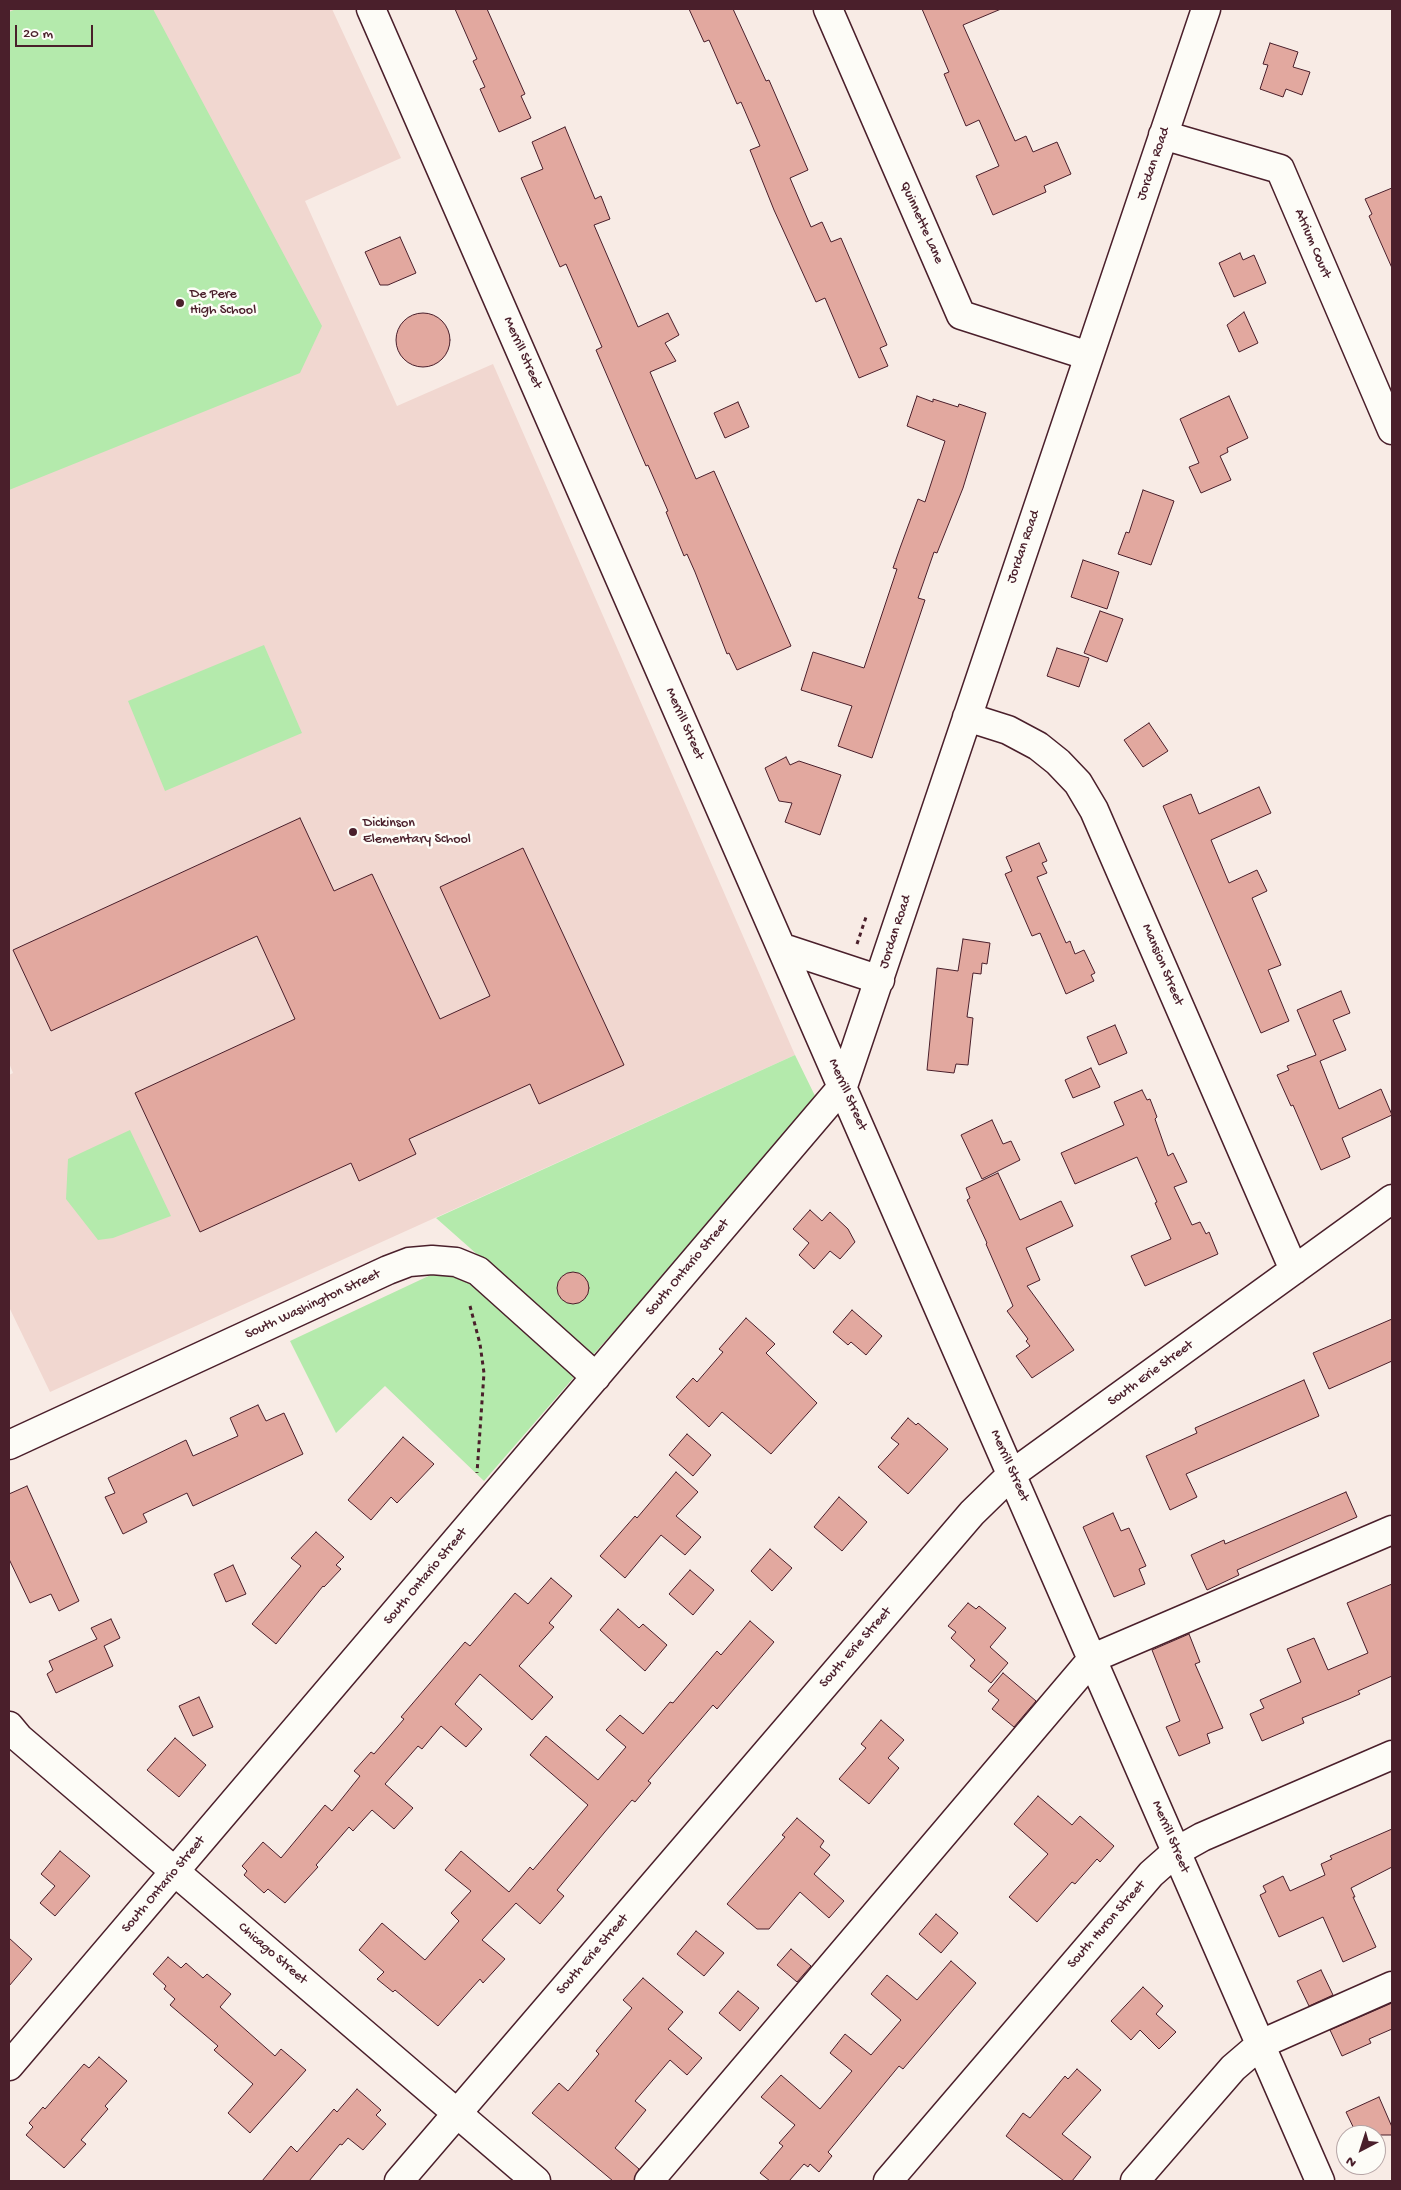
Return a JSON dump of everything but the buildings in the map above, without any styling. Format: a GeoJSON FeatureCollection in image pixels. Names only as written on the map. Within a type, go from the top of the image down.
{"type":"FeatureCollection","features":[{"type":"Feature","properties":{"kind":"street","name":"Merrill Street"},"geometry":{"type":"LineString","coordinates":[[371,9],[783,948],[1320,2181]]}},
{"type":"Feature","properties":{"kind":"street","name":"Quinnette Lane"},"geometry":{"type":"LineString","coordinates":[[828,9],[961,314],[1089,356]]}},
{"type":"Feature","properties":{"kind":"street","name":"Jordan Road"},"geometry":{"type":"LineString","coordinates":[[843,1086],[1206,9]]}},
{"type":"Feature","properties":{"kind":"street","name":"Atrium Court"},"geometry":{"type":"LineString","coordinates":[[1163,135],[1280,169],[1392,430]]}},
{"type":"Feature","properties":{"kind":"street","name":"Mansion Street"},"geometry":{"type":"LineString","coordinates":[[968,717],[1008,730],[1038,746],[1058,762],[1078,783],[1094,810],[1294,1270]]}},
{"type":"Feature","properties":{"kind":"street"},"geometry":{"type":"LineString","coordinates":[[783,948],[880,980]]}},
{"type":"Feature","properties":{"kind":"street","name":"South Ontario Street"},"geometry":{"type":"LineString","coordinates":[[9,2066],[843,1086]]}},
{"type":"Feature","properties":{"kind":"street","name":"South Erie Street"},"geometry":{"type":"LineString","coordinates":[[399,2181],[972,1513],[1012,1474],[1392,1199]]}},
{"type":"Feature","properties":{"kind":"street","name":"South Washington Street"},"geometry":{"type":"LineString","coordinates":[[9,1445],[409,1262],[432,1260],[456,1262],[478,1271],[596,1377]]}},
{"type":"Feature","properties":{"kind":"street"},"geometry":{"type":"LineString","coordinates":[[649,2181],[1093,1658],[1392,1530]]}},
{"type":"Feature","properties":{"kind":"street","name":"Chicago Street"},"geometry":{"type":"LineString","coordinates":[[9,1726],[19,1738],[536,2181]]}},
{"type":"Feature","properties":{"kind":"street","name":"South Huron Street"},"geometry":{"type":"LineString","coordinates":[[888,2181],[1151,1874],[1177,1851],[1202,1838],[1392,1755]]}},
{"type":"Feature","properties":{"kind":"street"},"geometry":{"type":"LineString","coordinates":[[1135,2181],[1233,2068],[1261,2044],[1392,1986]]}},
{"type":"Feature","properties":{"kind":"path"},"geometry":{"type":"LineString","coordinates":[[470,1306],[480,1344],[484,1373],[477,1475]]}},
{"type":"Feature","properties":{"kind":"shaded area","name":"Dickinson Elementary School"},"geometry":{"type":"Polygon","coordinates":[[[9,9],[332,9],[401,158],[305,201],[397,406],[493,364],[795,1055],[50,1392],[9,1307],[9,1075],[13,1073],[9,1063],[9,9]]]}},
{"type":"Feature","properties":{"kind":"green space"},"geometry":{"type":"Polygon","coordinates":[[[16,9],[153,9],[322,326],[300,373],[9,490],[9,12],[16,9]]]}},
{"type":"Feature","properties":{"kind":"green space"},"geometry":{"type":"Polygon","coordinates":[[[264,645],[302,733],[165,791],[128,701],[264,645]]]}},
{"type":"Feature","properties":{"kind":"green space"},"geometry":{"type":"Polygon","coordinates":[[[795,1055],[818,1102],[592,1356],[436,1218],[795,1055]]]}},
{"type":"Feature","properties":{"kind":"green space"},"geometry":{"type":"Polygon","coordinates":[[[130,1130],[171,1216],[113,1238],[98,1240],[66,1199],[68,1159],[130,1130]]]}},
{"type":"Feature","properties":{"kind":"green space"},"geometry":{"type":"Polygon","coordinates":[[[452,1265],[575,1376],[484,1481],[385,1386],[336,1433],[290,1341],[452,1265]]]}},
{"type":"Feature","properties":{"kind":"place","name":"De Pere High School"},"geometry":{"type":"Point","coordinates":[180,303]}},
{"type":"Feature","properties":{"kind":"place","name":"Dickinson Elementary School"},"geometry":{"type":"Point","coordinates":[353,832]}}]}
